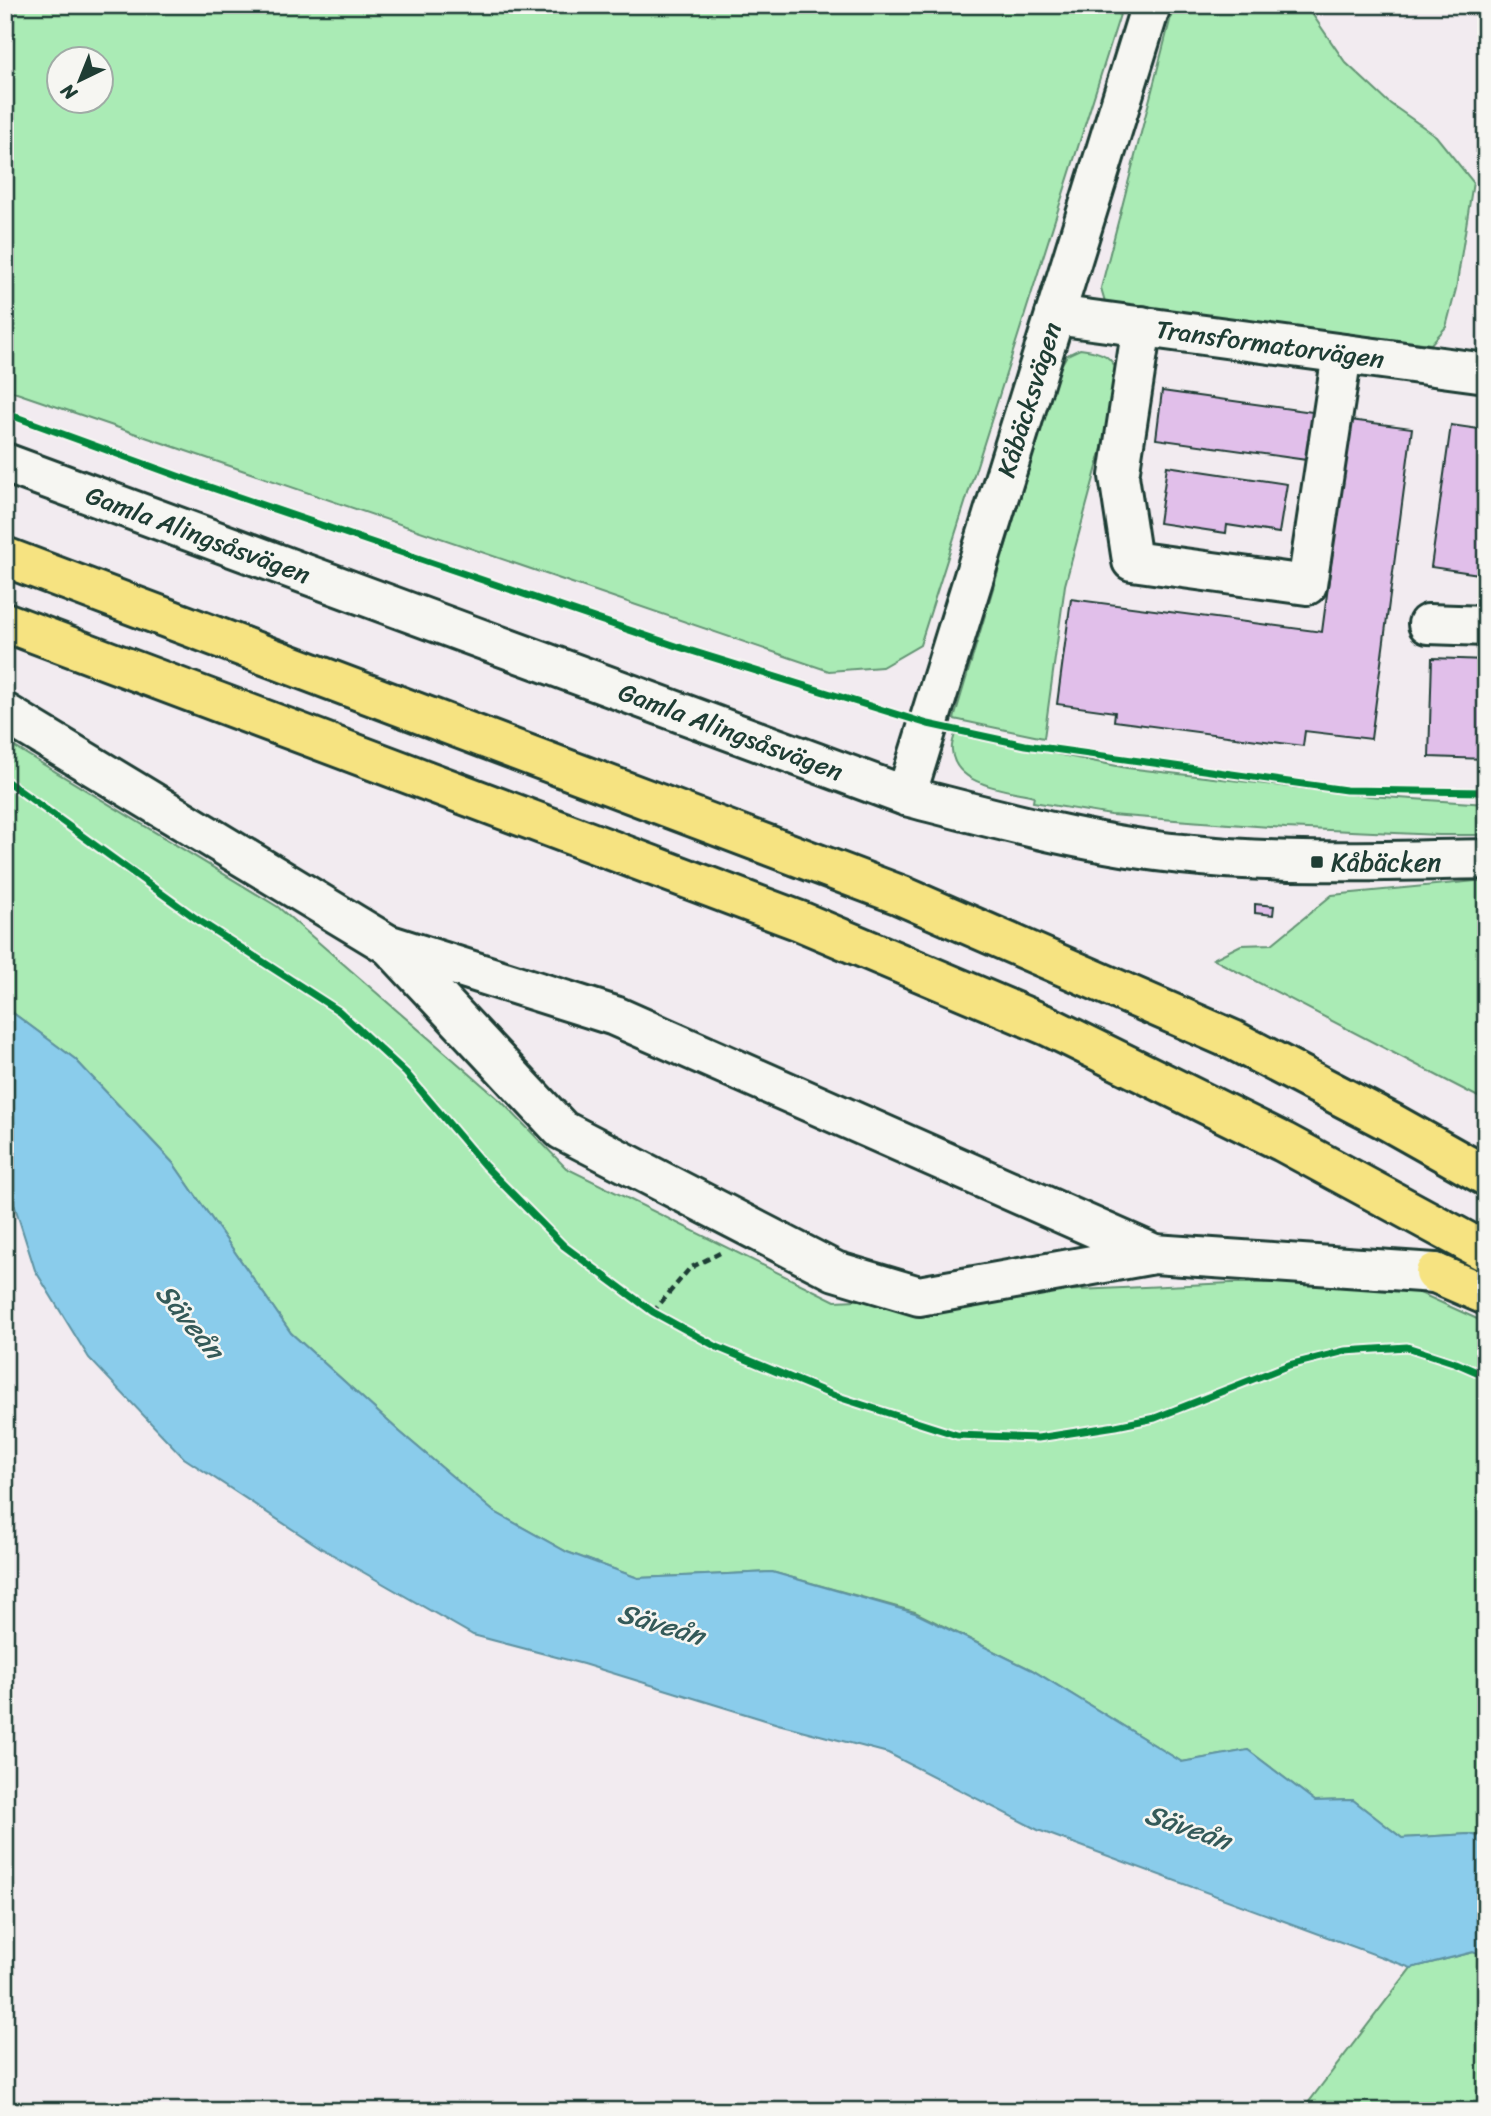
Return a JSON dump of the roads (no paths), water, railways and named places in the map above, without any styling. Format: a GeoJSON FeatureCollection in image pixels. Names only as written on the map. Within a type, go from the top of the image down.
{"type":"FeatureCollection","features":[{"type":"Feature","properties":{"kind":"highway"},"geometry":{"type":"LineString","coordinates":[[5,557],[900,895],[1233,1040],[1390,1122],[1486,1176]]}},
{"type":"Feature","properties":{"kind":"highway"},"geometry":{"type":"LineString","coordinates":[[5,622],[800,921],[1048,1026],[1283,1143],[1486,1252]]}},
{"type":"Feature","properties":{"kind":"highway"},"geometry":{"type":"LineString","coordinates":[[1435,1273],[1486,1295]]}},
{"type":"Feature","properties":{"kind":"street","name":"Kåbäcksvägen"},"geometry":{"type":"LineString","coordinates":[[906,796],[1152,5]]}},
{"type":"Feature","properties":{"kind":"street","name":"Transformatorvägen"},"geometry":{"type":"LineString","coordinates":[[1055,315],[1486,373]]}},
{"type":"Feature","properties":{"kind":"street"},"geometry":{"type":"LineString","coordinates":[[1142,326],[1119,476],[1132,561],[1307,586],[1342,354]]}},
{"type":"Feature","properties":{"kind":"street","name":"Gamla Alingsåsvägen"},"geometry":{"type":"LineString","coordinates":[[5,463],[906,796],[1019,825],[1181,854],[1317,862],[1486,859]]}},
{"type":"Feature","properties":{"kind":"street"},"geometry":{"type":"LineString","coordinates":[[1428,624],[1486,626]]}},
{"type":"Feature","properties":{"kind":"street"},"geometry":{"type":"LineString","coordinates":[[5,713],[387,944],[615,1016],[1154,1254]]}},
{"type":"Feature","properties":{"kind":"street"},"geometry":{"type":"LineString","coordinates":[[387,944],[562,1130],[835,1271],[919,1296],[1154,1254],[1435,1273]]}},
{"type":"Feature","properties":{"kind":"water","name":"Säveån"},"geometry":{"type":"Polygon","coordinates":[[[5,1007],[75,1059],[173,1163],[291,1333],[400,1432],[493,1511],[567,1552],[638,1578],[772,1572],[915,1613],[1032,1670],[1182,1762],[1248,1750],[1315,1801],[1353,1800],[1402,1838],[1469,1834],[1486,1838],[1486,1957],[1473,1952],[1411,1968],[1038,1830],[888,1753],[778,1724],[583,1664],[473,1635],[321,1548],[184,1458],[89,1358],[35,1270],[5,1175],[5,1007]]]}},
{"type":"Feature","properties":{"kind":"place","name":"Kåbäcken"},"geometry":{"type":"Point","coordinates":[1317,862]}}]}
